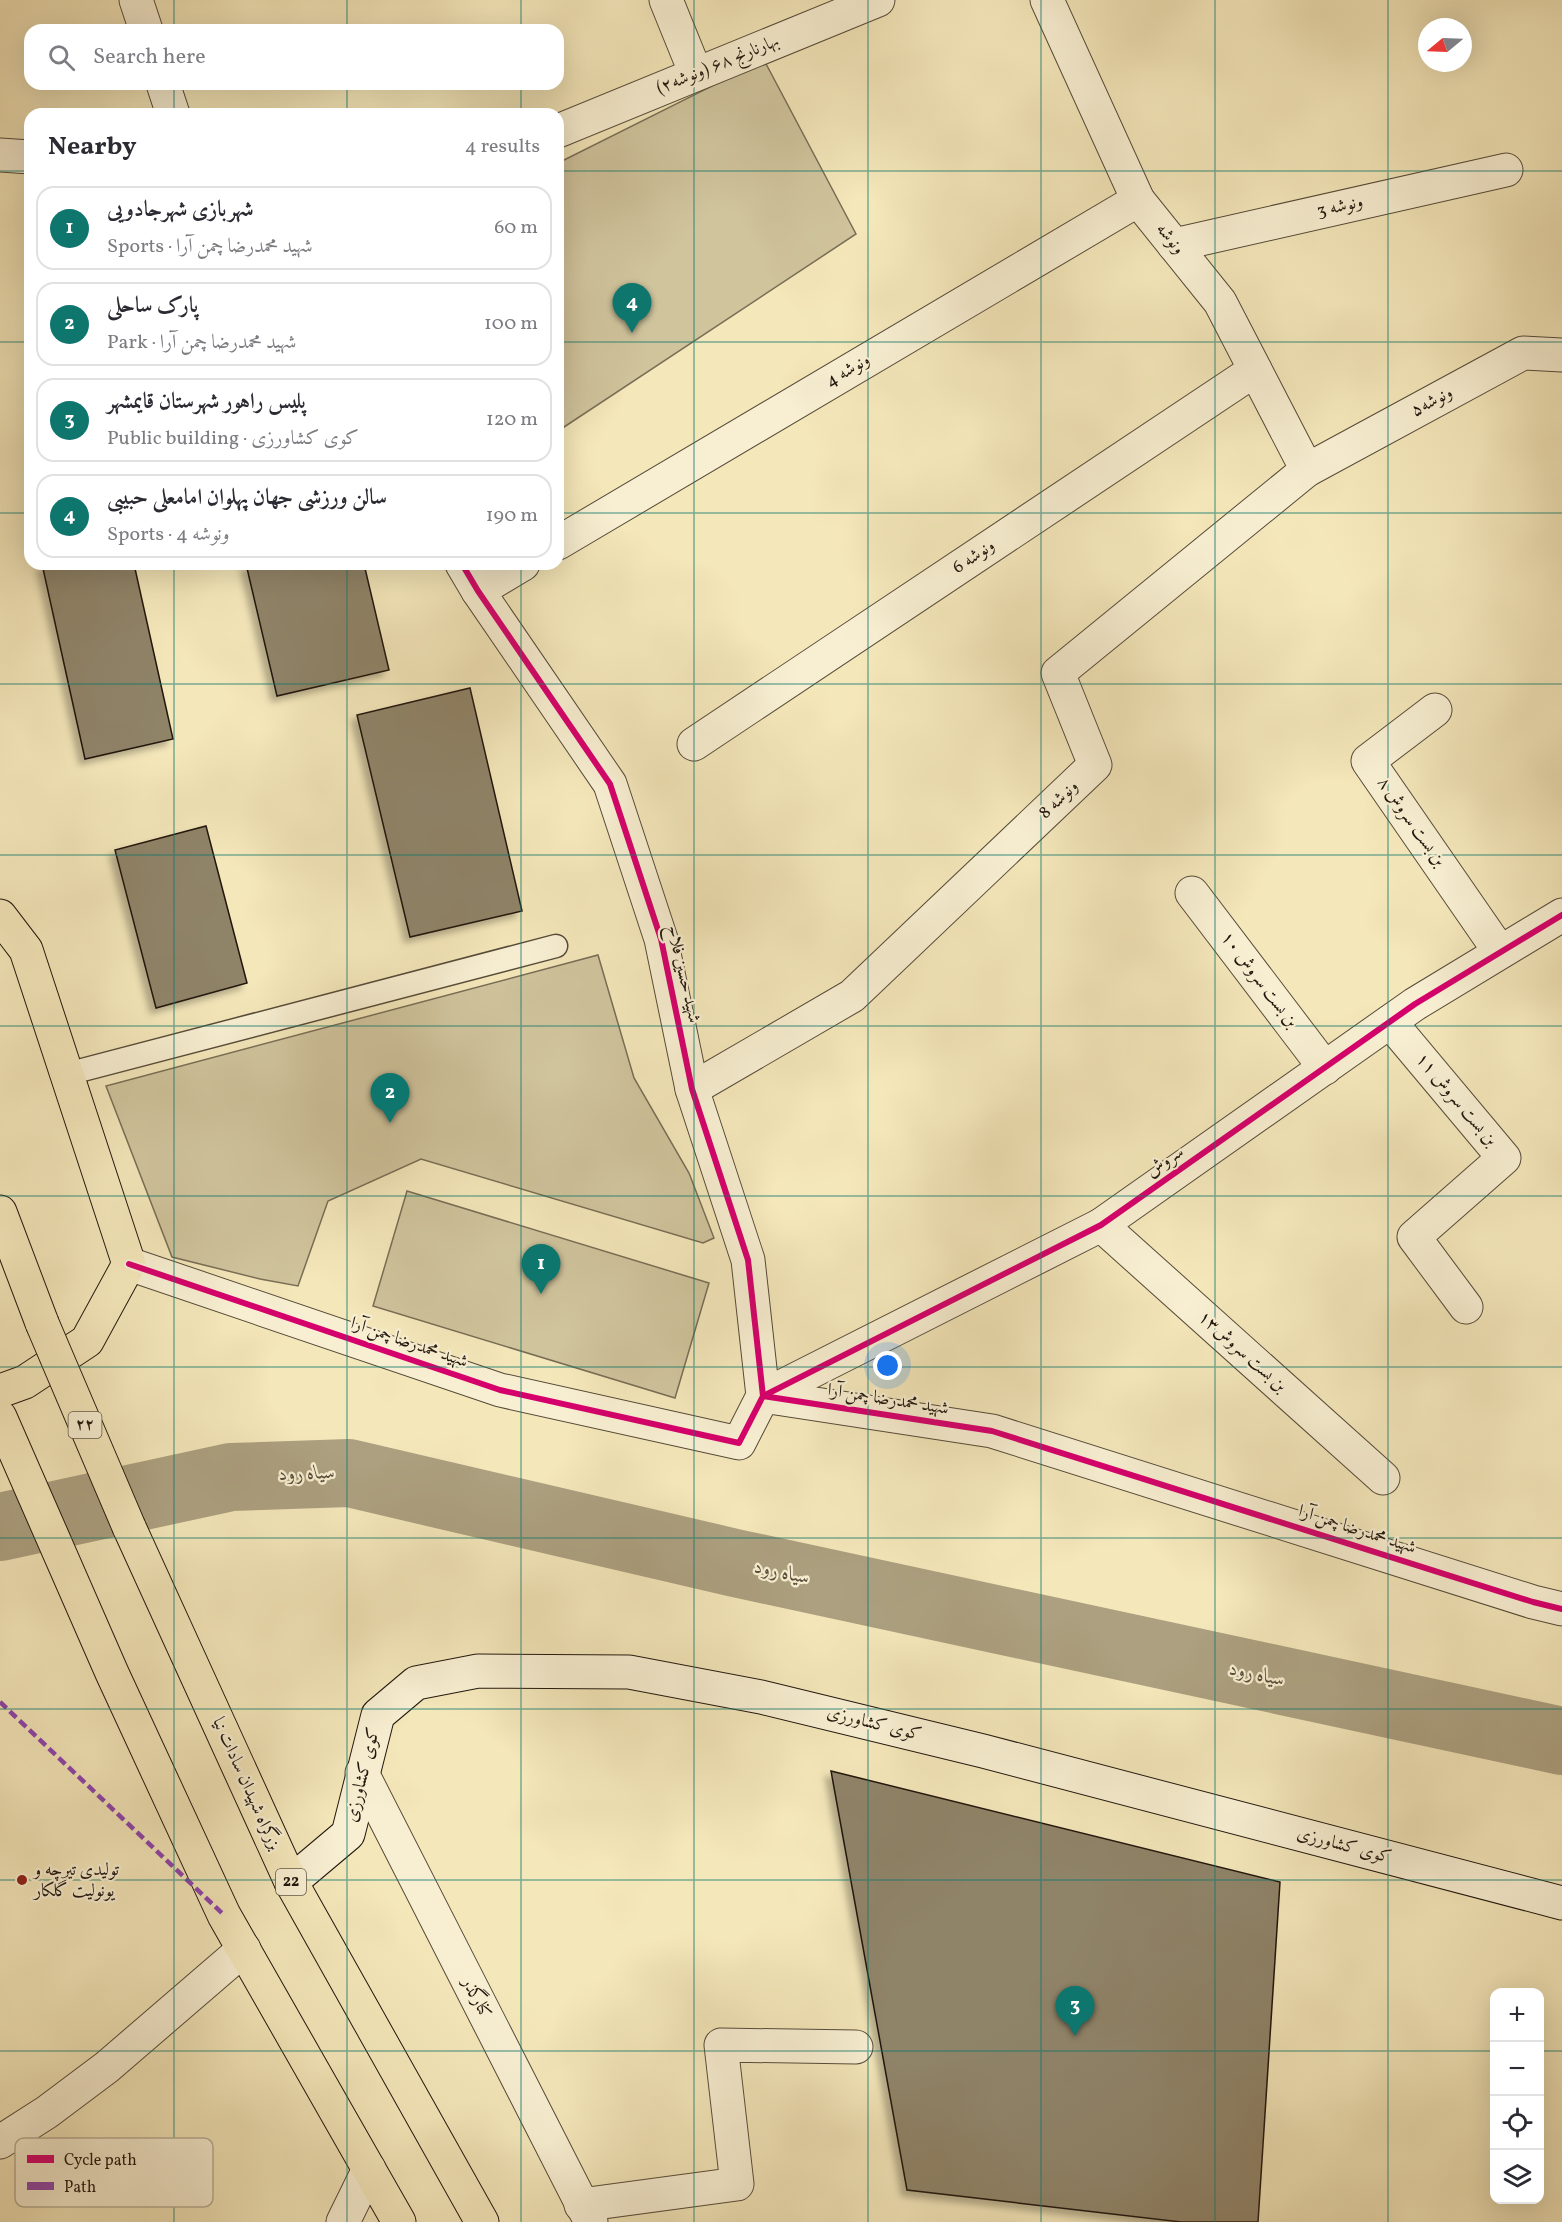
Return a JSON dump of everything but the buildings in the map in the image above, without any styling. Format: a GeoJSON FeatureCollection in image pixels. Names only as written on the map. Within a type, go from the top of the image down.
{"type":"FeatureCollection","features":[{"type":"Feature","properties":{"kind":"highway"},"geometry":{"type":"LineString","coordinates":[[0,916],[26,950],[129,1264],[87,1341],[25,1382],[0,1391]]}},
{"type":"Feature","properties":{"kind":"highway","name":"۲۲"},"geometry":{"type":"LineString","coordinates":[[0,1212],[42,1323],[129,1527]]}},
{"type":"Feature","properties":{"kind":"highway"},"geometry":{"type":"LineString","coordinates":[[0,1417],[112,1673],[224,1915],[399,2222]]}},
{"type":"Feature","properties":{"kind":"highway","name":"بزرگراه شهیدان سادات نیا"},"geometry":{"type":"LineString","coordinates":[[129,1527],[291,1882],[482,2222]]}},
{"type":"Feature","properties":{"kind":"street"},"geometry":{"type":"LineString","coordinates":[[136,0],[144,24]]}},
{"type":"Feature","properties":{"kind":"street"},"geometry":{"type":"LineString","coordinates":[[666,0],[696,74]]}},
{"type":"Feature","properties":{"kind":"street","name":"بهارنارنج ۶۸ (ونوشه۲)"},"geometry":{"type":"LineString","coordinates":[[564,129],[878,0]]}},
{"type":"Feature","properties":{"kind":"street","name":"ونوشه"},"geometry":{"type":"LineString","coordinates":[[1047,0],[1138,200],[1220,302],[1307,470]]}},
{"type":"Feature","properties":{"kind":"street"},"geometry":{"type":"LineString","coordinates":[[165,90],[171,108]]}},
{"type":"Feature","properties":{"kind":"street"},"geometry":{"type":"LineString","coordinates":[[0,155],[24,157]]}},
{"type":"Feature","properties":{"kind":"street","name":"ونوشه 3"},"geometry":{"type":"LineString","coordinates":[[1174,245],[1506,170]]}},
{"type":"Feature","properties":{"kind":"street","name":"ونوشه 4"},"geometry":{"type":"LineString","coordinates":[[564,539],[1138,200]]}},
{"type":"Feature","properties":{"kind":"street","name":"ونوشه۵"},"geometry":{"type":"LineString","coordinates":[[1307,470],[1523,353],[1562,355]]}},
{"type":"Feature","properties":{"kind":"street","name":"ونوشه 6"},"geometry":{"type":"LineString","coordinates":[[694,744],[1255,370]]}},
{"type":"Feature","properties":{"kind":"street","name":"ونوشه 8"},"geometry":{"type":"LineString","coordinates":[[692,1089],[852,996],[1095,765],[1058,673],[1307,470]]}},
{"type":"Feature","properties":{"kind":"street"},"geometry":{"type":"LineString","coordinates":[[470,577],[499,570]]}},
{"type":"Feature","properties":{"kind":"street","name":"شهید حسین فلاح"},"geometry":{"type":"LineString","coordinates":[[470,577],[610,784],[661,939],[692,1089],[748,1260],[764,1396]]}},
{"type":"Feature","properties":{"kind":"street","name":"بن بست سروش ۸"},"geometry":{"type":"LineString","coordinates":[[1435,710],[1368,761],[1500,952]]}},
{"type":"Feature","properties":{"kind":"street","name":"بن بست سروش ۱۰"},"geometry":{"type":"LineString","coordinates":[[1192,893],[1325,1068]]}},
{"type":"Feature","properties":{"kind":"street","name":"سروش"},"geometry":{"type":"LineString","coordinates":[[764,1396],[1101,1225],[1415,1004],[1562,915]]}},
{"type":"Feature","properties":{"kind":"street","name":"بن بست سروش ۱۱"},"geometry":{"type":"LineString","coordinates":[[1390,1022],[1504,1158],[1414,1237],[1466,1306]]}},
{"type":"Feature","properties":{"kind":"street","name":"بن بست سروش۱۳"},"geometry":{"type":"LineString","coordinates":[[1101,1225],[1383,1478]]}},
{"type":"Feature","properties":{"kind":"street","name":"شهید محمدرضا چمن آرا"},"geometry":{"type":"LineString","coordinates":[[129,1264],[500,1390],[739,1443],[764,1396],[992,1431],[1533,1602],[1562,1609]]}},
{"type":"Feature","properties":{"kind":"street","name":"کوی کشاورزی"},"geometry":{"type":"LineString","coordinates":[[291,1882],[348,1834],[378,1715],[417,1683],[478,1671],[628,1671],[761,1697],[983,1751],[1562,1903]]}},
{"type":"Feature","properties":{"kind":"street","name":"کنارگذر"},"geometry":{"type":"LineString","coordinates":[[362,1773],[586,2213]]}},
{"type":"Feature","properties":{"kind":"street"},"geometry":{"type":"LineString","coordinates":[[0,2142],[48,2112],[107,2067],[244,1949]]}},
{"type":"Feature","properties":{"kind":"street"},"geometry":{"type":"LineString","coordinates":[[586,2213],[737,2184],[721,2045],[856,2047]]}},
{"type":"Feature","properties":{"kind":"street"},"geometry":{"type":"LineString","coordinates":[[343,2222],[369,2169]]}},
{"type":"Feature","properties":{"kind":"lane"},"geometry":{"type":"LineString","coordinates":[[67,1074],[556,946]]}},
{"type":"Feature","properties":{"kind":"shaded area"},"geometry":{"type":"Polygon","coordinates":[[[764,60],[856,234],[564,427],[564,160],[764,60]]]}},
{"type":"Feature","properties":{"kind":"shaded area"},"geometry":{"type":"Polygon","coordinates":[[[598,955],[634,1078],[689,1173],[714,1238],[703,1243],[421,1159],[328,1201],[298,1286],[172,1257],[106,1086],[598,955]]]}},
{"type":"Feature","properties":{"kind":"shaded area"},"geometry":{"type":"Polygon","coordinates":[[[407,1191],[709,1283],[675,1398],[373,1306],[407,1191]]]}},
{"type":"Feature","properties":{"kind":"waterway","name":"سیاه رود"},"geometry":{"type":"LineString","coordinates":[[0,1527],[231,1477],[349,1473],[735,1563],[1562,1741]]}},
{"type":"Feature","properties":{"kind":"marked path"},"geometry":{"type":"LineString","coordinates":[[0,1702],[224,1915]]}},
{"type":"Feature","properties":{"kind":"cycle path"},"geometry":{"type":"LineString","coordinates":[[466,570],[610,784],[661,939],[692,1089],[748,1260],[763,1396],[1101,1225],[1415,1004],[1562,915]]}},
{"type":"Feature","properties":{"kind":"cycle path"},"geometry":{"type":"LineString","coordinates":[[129,1264],[500,1390],[739,1443],[763,1396],[992,1431],[1533,1602],[1562,1609]]}},
{"type":"Feature","properties":{"kind":"place","name":"سالن ورزشی جهان پهلوان امامعلی حبیبی"},"geometry":{"type":"Point","coordinates":[632,333]}},
{"type":"Feature","properties":{"kind":"place","name":"پارک ساحلی"},"geometry":{"type":"Point","coordinates":[390,1123]}},
{"type":"Feature","properties":{"kind":"place","name":"شهربازی شهرجادویی"},"geometry":{"type":"Point","coordinates":[541,1294]}},
{"type":"Feature","properties":{"kind":"place","name":"تولیدی تیرچه و یونولیت گلکار"},"geometry":{"type":"Point","coordinates":[22,1880]}},
{"type":"Feature","properties":{"kind":"place","name":"پلیس راهور شهرستان قایمشهر"},"geometry":{"type":"Point","coordinates":[1075,2036]}}]}
